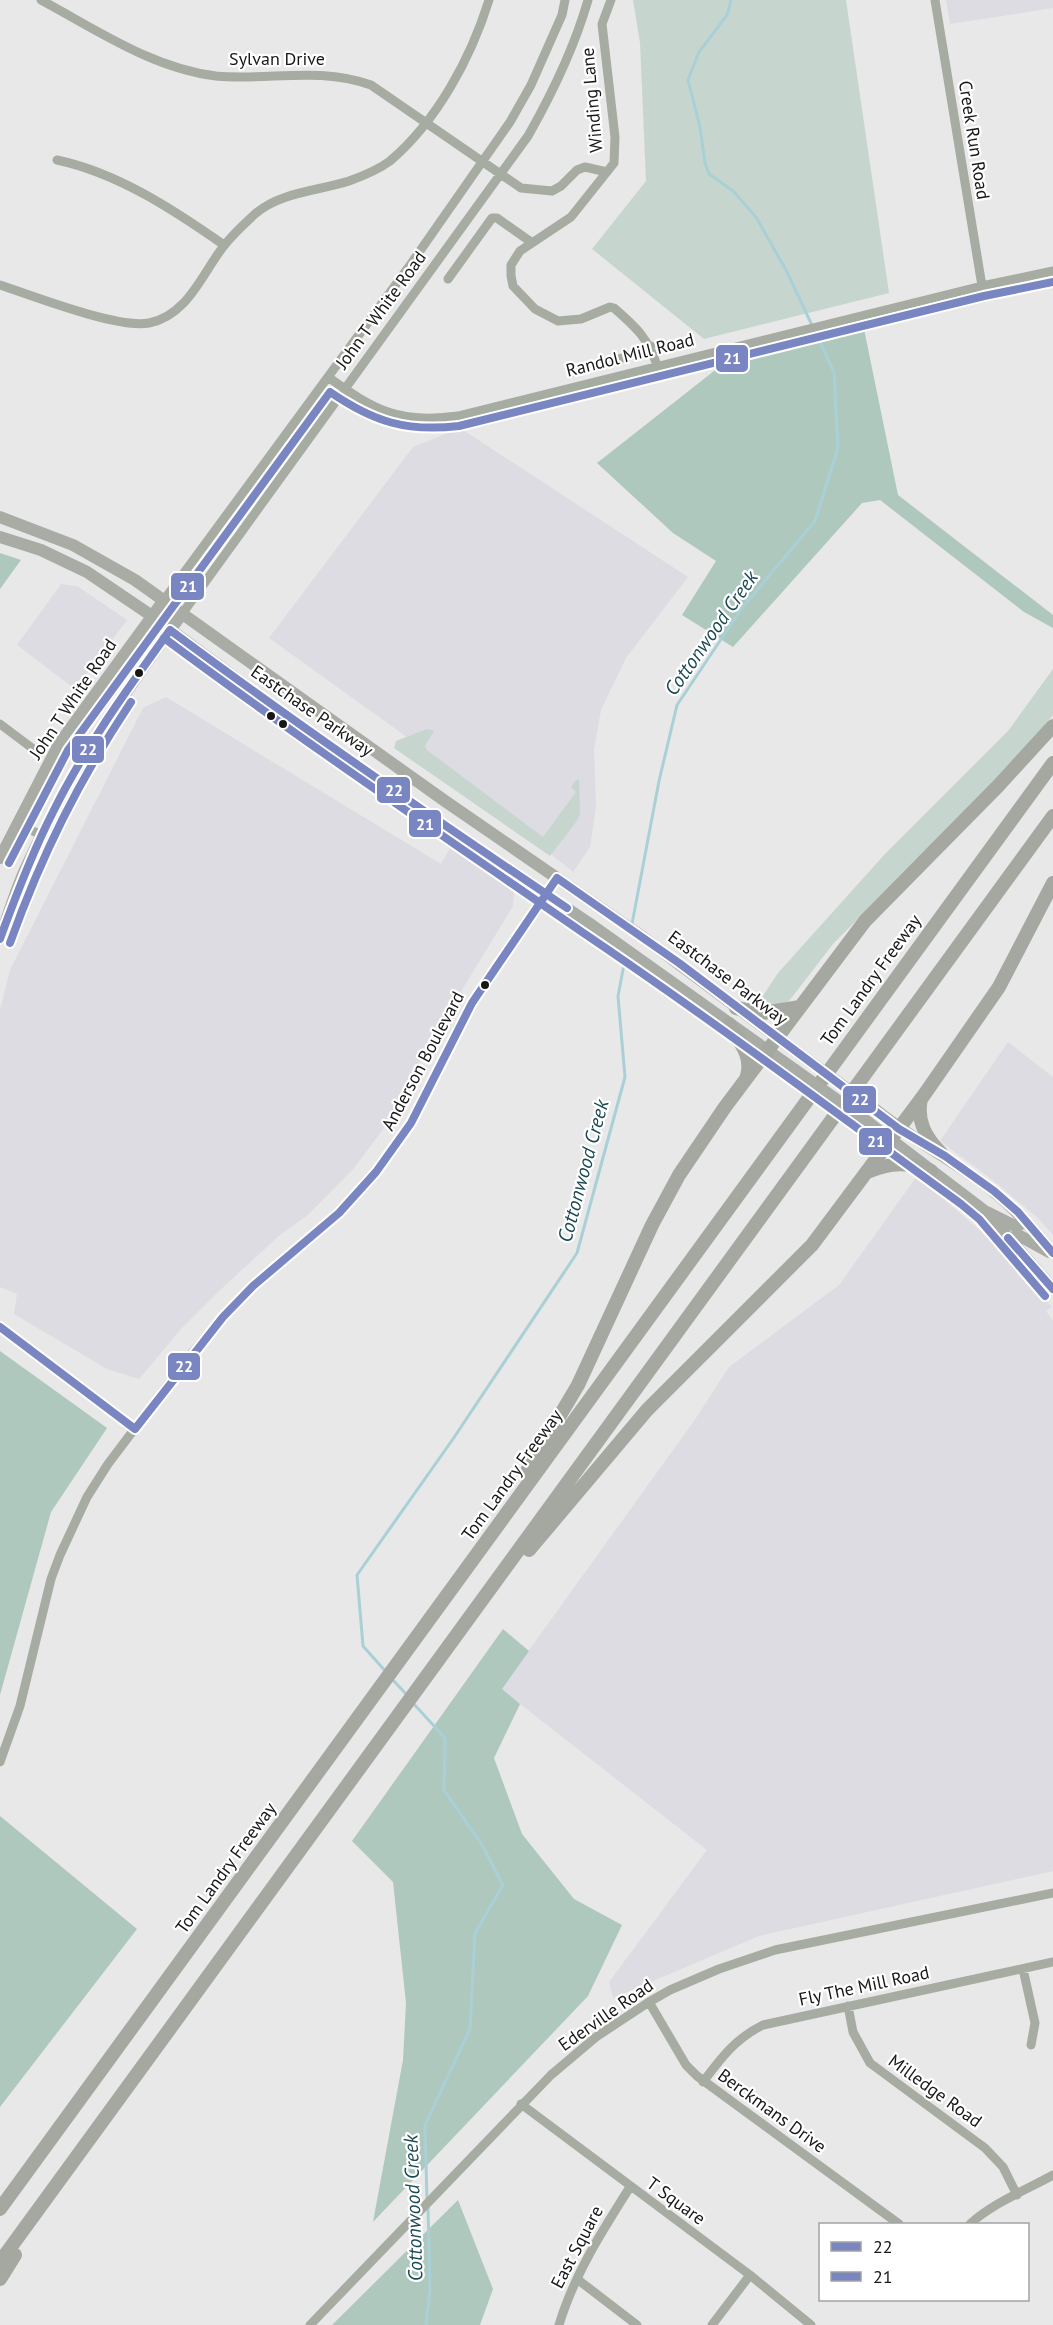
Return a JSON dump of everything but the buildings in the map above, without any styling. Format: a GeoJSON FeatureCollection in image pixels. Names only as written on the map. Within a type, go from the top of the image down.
{"type":"FeatureCollection","features":[{"type":"Feature","properties":{"kind":"highway"},"geometry":{"type":"LineString","coordinates":[[490,1535],[578,1385],[652,1225],[679,1175],[747,1077],[865,921],[999,785],[1053,726]]}},
{"type":"Feature","properties":{"kind":"highway","name":"Tom Landry Freeway"},"geometry":{"type":"LineString","coordinates":[[0,2209],[1053,763]]}},
{"type":"Feature","properties":{"kind":"highway"},"geometry":{"type":"LineString","coordinates":[[0,2262],[1053,816]]}},
{"type":"Feature","properties":{"kind":"highway"},"geometry":{"type":"LineString","coordinates":[[439,1660],[457,1646],[548,1527],[647,1410],[812,1245],[895,1134],[999,987],[1053,883]]}},
{"type":"Feature","properties":{"kind":"highway"},"geometry":{"type":"LineString","coordinates":[[736,1008],[763,1013],[786,1011],[800,1006]]}},
{"type":"Feature","properties":{"kind":"highway"},"geometry":{"type":"LineString","coordinates":[[729,1024],[742,1044],[750,1065],[747,1077]]}},
{"type":"Feature","properties":{"kind":"highway"},"geometry":{"type":"LineString","coordinates":[[921,1098],[918,1110],[920,1122],[931,1143],[940,1154]]}},
{"type":"Feature","properties":{"kind":"highway"},"geometry":{"type":"LineString","coordinates":[[867,1172],[899,1163],[916,1164],[931,1170]]}},
{"type":"Feature","properties":{"kind":"highway"},"geometry":{"type":"LineString","coordinates":[[0,2195],[82,2095]]}},
{"type":"Feature","properties":{"kind":"highway"},"geometry":{"type":"LineString","coordinates":[[0,2278],[100,2123]]}},
{"type":"Feature","properties":{"kind":"main road"},"geometry":{"type":"LineString","coordinates":[[0,517],[73,545],[135,580],[164,600]]}},
{"type":"Feature","properties":{"kind":"main road"},"geometry":{"type":"LineString","coordinates":[[0,537],[41,550],[87,572],[152,616]]}},
{"type":"Feature","properties":{"kind":"main road","name":"Eastchase Parkway"},"geometry":{"type":"LineString","coordinates":[[164,600],[213,638],[670,957],[877,1111],[895,1134],[931,1170],[986,1212],[1053,1288]]}},
{"type":"Feature","properties":{"kind":"main road","name":"John T White Road"},"geometry":{"type":"LineString","coordinates":[[0,858],[59,744],[164,600]]}},
{"type":"Feature","properties":{"kind":"main road","name":"John T White Road"},"geometry":{"type":"LineString","coordinates":[[0,939],[24,873],[41,835],[84,756],[120,699],[182,614]]}},
{"type":"Feature","properties":{"kind":"main road","name":"Eastchase Parkway"},"geometry":{"type":"LineString","coordinates":[[152,616],[264,700],[616,942],[869,1123],[940,1154],[994,1191],[1026,1222],[1053,1253]]}},
{"type":"Feature","properties":{"kind":"main road"},"geometry":{"type":"LineString","coordinates":[[364,770],[376,752]]}},
{"type":"Feature","properties":{"kind":"main road"},"geometry":{"type":"LineString","coordinates":[[986,1212],[1015,1226],[1026,1222]]}},
{"type":"Feature","properties":{"kind":"main road"},"geometry":{"type":"LineString","coordinates":[[1009,1240],[1020,1236],[1042,1250],[1053,1253]]}},
{"type":"Feature","properties":{"kind":"street","name":"Sylvan Drive"},"geometry":{"type":"LineString","coordinates":[[41,0],[169,67],[217,76],[325,75],[351,78],[371,85],[386,93],[521,188],[552,191],[561,186],[577,170],[585,167],[608,172]]}},
{"type":"Feature","properties":{"kind":"street"},"geometry":{"type":"LineString","coordinates":[[0,285],[115,321],[135,325],[162,319],[182,306],[224,246],[257,212],[294,195],[369,174],[389,162],[427,122],[451,84],[480,30],[489,0]]}},
{"type":"Feature","properties":{"kind":"street","name":"John T White Road"},"geometry":{"type":"LineString","coordinates":[[164,600],[408,268],[510,122],[531,85],[562,15],[565,0]]}},
{"type":"Feature","properties":{"kind":"street","name":"John T White Road"},"geometry":{"type":"LineString","coordinates":[[182,614],[528,136],[554,90],[571,51],[588,0]]}},
{"type":"Feature","properties":{"kind":"street","name":"Winding Lane"},"geometry":{"type":"LineString","coordinates":[[611,0],[602,24],[615,137],[615,157],[608,172],[571,217],[520,251],[512,265],[511,276],[513,286],[536,309],[550,318],[567,321],[581,319],[610,307],[614,308],[635,326],[651,346],[658,368]]}},
{"type":"Feature","properties":{"kind":"street","name":"Creek Run Road"},"geometry":{"type":"LineString","coordinates":[[934,0],[982,286]]}},
{"type":"Feature","properties":{"kind":"street"},"geometry":{"type":"LineString","coordinates":[[57,160],[106,176],[180,214],[224,246]]}},
{"type":"Feature","properties":{"kind":"street"},"geometry":{"type":"LineString","coordinates":[[448,279],[492,218],[497,218],[531,242]]}},
{"type":"Feature","properties":{"kind":"street","name":"Randol Mill Road"},"geometry":{"type":"LineString","coordinates":[[328,377],[346,390],[396,416],[410,419],[433,419],[458,416],[982,286],[1053,271]]}},
{"type":"Feature","properties":{"kind":"street"},"geometry":{"type":"LineString","coordinates":[[573,372],[636,354],[651,346]]}},
{"type":"Feature","properties":{"kind":"street"},"geometry":{"type":"LineString","coordinates":[[0,724],[32,748]]}},
{"type":"Feature","properties":{"kind":"street"},"geometry":{"type":"LineString","coordinates":[[17,823],[41,835]]}},
{"type":"Feature","properties":{"kind":"street","name":"Anderson Boulevard"},"geometry":{"type":"LineString","coordinates":[[0,1762],[20,1706],[51,1580],[87,1497],[108,1464],[223,1317],[253,1286],[339,1213],[376,1172],[411,1123],[472,1003],[557,878]]}},
{"type":"Feature","properties":{"kind":"street"},"geometry":{"type":"LineString","coordinates":[[0,1327],[135,1429]]}},
{"type":"Feature","properties":{"kind":"street","name":"Ederville Road"},"geometry":{"type":"LineString","coordinates":[[310,2325],[551,2075],[596,2037],[670,1990],[719,1969],[775,1950],[1053,1893]]}},
{"type":"Feature","properties":{"kind":"street","name":"Fly The Mill Road"},"geometry":{"type":"LineString","coordinates":[[703,2082],[732,2046],[752,2031],[773,2022],[1053,1962]]}},
{"type":"Feature","properties":{"kind":"street"},"geometry":{"type":"LineString","coordinates":[[1023,1969],[1035,2023],[1031,2045]]}},
{"type":"Feature","properties":{"kind":"street","name":"Berckmans Drive"},"geometry":{"type":"LineString","coordinates":[[650,2002],[686,2064],[703,2082],[898,2223]]}},
{"type":"Feature","properties":{"kind":"street","name":"Milledge Road"},"geometry":{"type":"LineString","coordinates":[[848,2006],[853,2032],[870,2063],[985,2148],[1003,2167],[1017,2194]]}},
{"type":"Feature","properties":{"kind":"street","name":"T Square"},"geometry":{"type":"LineString","coordinates":[[521,2104],[750,2275],[811,2325]]}},
{"type":"Feature","properties":{"kind":"street"},"geometry":{"type":"LineString","coordinates":[[971,2223],[979,2216],[1053,2175]]}},
{"type":"Feature","properties":{"kind":"street","name":"East Square"},"geometry":{"type":"LineString","coordinates":[[559,2325],[565,2303],[591,2248],[630,2187]]}},
{"type":"Feature","properties":{"kind":"street"},"geometry":{"type":"LineString","coordinates":[[712,2325],[750,2275]]}},
{"type":"Feature","properties":{"kind":"street"},"geometry":{"type":"LineString","coordinates":[[577,2279],[637,2325]]}},
{"type":"Feature","properties":{"kind":"shaded area"},"geometry":{"type":"Polygon","coordinates":[[[633,0],[846,0],[889,293],[704,339],[592,249],[646,181],[640,43],[633,0]]]}},
{"type":"Feature","properties":{"kind":"shaded area"},"geometry":{"type":"Polygon","coordinates":[[[946,0],[1053,0],[1053,8],[950,24],[946,0]]]}},
{"type":"Feature","properties":{"kind":"shaded area"},"geometry":{"type":"Polygon","coordinates":[[[460,428],[688,577],[626,658],[601,710],[594,749],[596,806],[590,847],[573,872],[418,745],[269,638],[413,447],[460,428]]]}},
{"type":"Feature","properties":{"kind":"shaded area"},"geometry":{"type":"Polygon","coordinates":[[[61,584],[77,586],[127,620],[75,689],[17,645],[61,584]]]}},
{"type":"Feature","properties":{"kind":"shaded area"},"geometry":{"type":"Polygon","coordinates":[[[1053,669],[1053,715],[1013,763],[833,944],[789,1001],[770,1009],[755,1008],[778,973],[884,855],[1008,731],[1053,669]]]}},
{"type":"Feature","properties":{"kind":"shaded area"},"geometry":{"type":"Polygon","coordinates":[[[166,697],[441,864],[450,848],[514,892],[513,906],[428,1046],[390,1120],[354,1168],[308,1215],[281,1234],[220,1290],[180,1330],[139,1379],[107,1369],[14,1314],[17,1294],[0,1287],[0,1010],[10,970],[143,708],[166,697]]]}},
{"type":"Feature","properties":{"kind":"shaded area"},"geometry":{"type":"Polygon","coordinates":[[[427,729],[434,731],[425,746],[427,750],[543,837],[576,792],[571,787],[576,780],[579,780],[580,814],[550,856],[394,748],[396,741],[427,729]]]}},
{"type":"Feature","properties":{"kind":"shaded area"},"geometry":{"type":"Polygon","coordinates":[[[1008,1042],[1053,1077],[1053,1235],[1038,1218],[990,1178],[940,1141],[1008,1042]]]}},
{"type":"Feature","properties":{"kind":"shaded area"},"geometry":{"type":"Polygon","coordinates":[[[917,1176],[991,1240],[1052,1307],[1046,1311],[1053,1321],[1053,1871],[759,1936],[613,1998],[609,1982],[707,1850],[501,1689],[694,1421],[729,1367],[839,1285],[917,1176]]]}},
{"type":"Feature","properties":{"kind":"green space"},"geometry":{"type":"Polygon","coordinates":[[[864,329],[898,495],[1053,615],[1053,628],[1024,612],[880,500],[862,503],[733,647],[682,615],[716,561],[673,533],[597,463],[728,360],[864,329]]]}},
{"type":"Feature","properties":{"kind":"green space"},"geometry":{"type":"Polygon","coordinates":[[[0,553],[21,560],[0,589],[0,553]]]}},
{"type":"Feature","properties":{"kind":"green space"},"geometry":{"type":"Polygon","coordinates":[[[0,1351],[107,1428],[51,1512],[0,1695],[0,1351]]]}},
{"type":"Feature","properties":{"kind":"green space"},"geometry":{"type":"Polygon","coordinates":[[[503,1629],[529,1651],[502,1689],[520,1704],[494,1758],[522,1834],[574,1899],[622,1925],[588,1996],[373,2222],[403,2060],[406,2003],[393,1882],[352,1841],[503,1629]]]}},
{"type":"Feature","properties":{"kind":"green space"},"geometry":{"type":"Polygon","coordinates":[[[0,1816],[137,1929],[0,2107],[0,1816]]]}},
{"type":"Feature","properties":{"kind":"green space"},"geometry":{"type":"Polygon","coordinates":[[[458,2200],[493,2289],[480,2325],[332,2325],[458,2200]]]}},
{"type":"Feature","properties":{"kind":"waterway","name":"Cottonwood Creek"},"geometry":{"type":"LineString","coordinates":[[632,924],[659,781],[677,705],[742,608],[815,521],[838,448],[834,372],[786,270],[756,217],[733,191],[709,174],[705,163],[700,127],[688,80],[699,52],[727,15],[731,0]]}},
{"type":"Feature","properties":{"kind":"waterway","name":"Cottonwood Creek"},"geometry":{"type":"LineString","coordinates":[[387,1673],[363,1646],[357,1575],[453,1439],[577,1253],[625,1077],[618,996],[626,954]]}},
{"type":"Feature","properties":{"kind":"waterway","name":"Cottonwood Creek"},"geometry":{"type":"LineString","coordinates":[[391,1678],[407,1695]]}},
{"type":"Feature","properties":{"kind":"waterway","name":"Cottonwood Creek"},"geometry":{"type":"LineString","coordinates":[[413,1703],[445,1738],[444,1790],[482,1845],[503,1885],[475,1933],[470,2029],[425,2125],[427,2201]]}},
{"type":"Feature","properties":{"kind":"waterway","name":"Cottonwood Creek"},"geometry":{"type":"LineString","coordinates":[[426,2325],[430,2290],[428,2207]]}},
{"type":"Feature","properties":{"kind":"transit line","name":"21"},"geometry":{"type":"LineString","coordinates":[[9,863],[68,750],[330,392],[376,418],[406,426],[459,426],[984,296],[1053,282]]}},
{"type":"Feature","properties":{"kind":"transit line","name":"22"},"geometry":{"type":"LineString","coordinates":[[0,939],[31,859],[65,788],[108,718],[170,630],[367,772],[567,908]]}},
{"type":"Feature","properties":{"kind":"transit line","name":"21"},"geometry":{"type":"LineString","coordinates":[[164,638],[320,750],[678,998],[961,1204],[979,1219],[1045,1296]]}},
{"type":"Feature","properties":{"kind":"transit line","name":"21"},"geometry":{"type":"LineString","coordinates":[[10,943],[35,879],[63,818],[131,702]]}},
{"type":"Feature","properties":{"kind":"transit line","name":"22"},"geometry":{"type":"LineString","coordinates":[[0,1327],[135,1429],[223,1317],[253,1286],[339,1213],[376,1172],[411,1123],[472,1003],[557,878],[679,963],[899,1129],[945,1156],[994,1191],[1018,1212],[1053,1253]]}},
{"type":"Feature","properties":{"kind":"transit line","name":"22"},"geometry":{"type":"LineString","coordinates":[[1008,1238],[1053,1289]]}}]}
